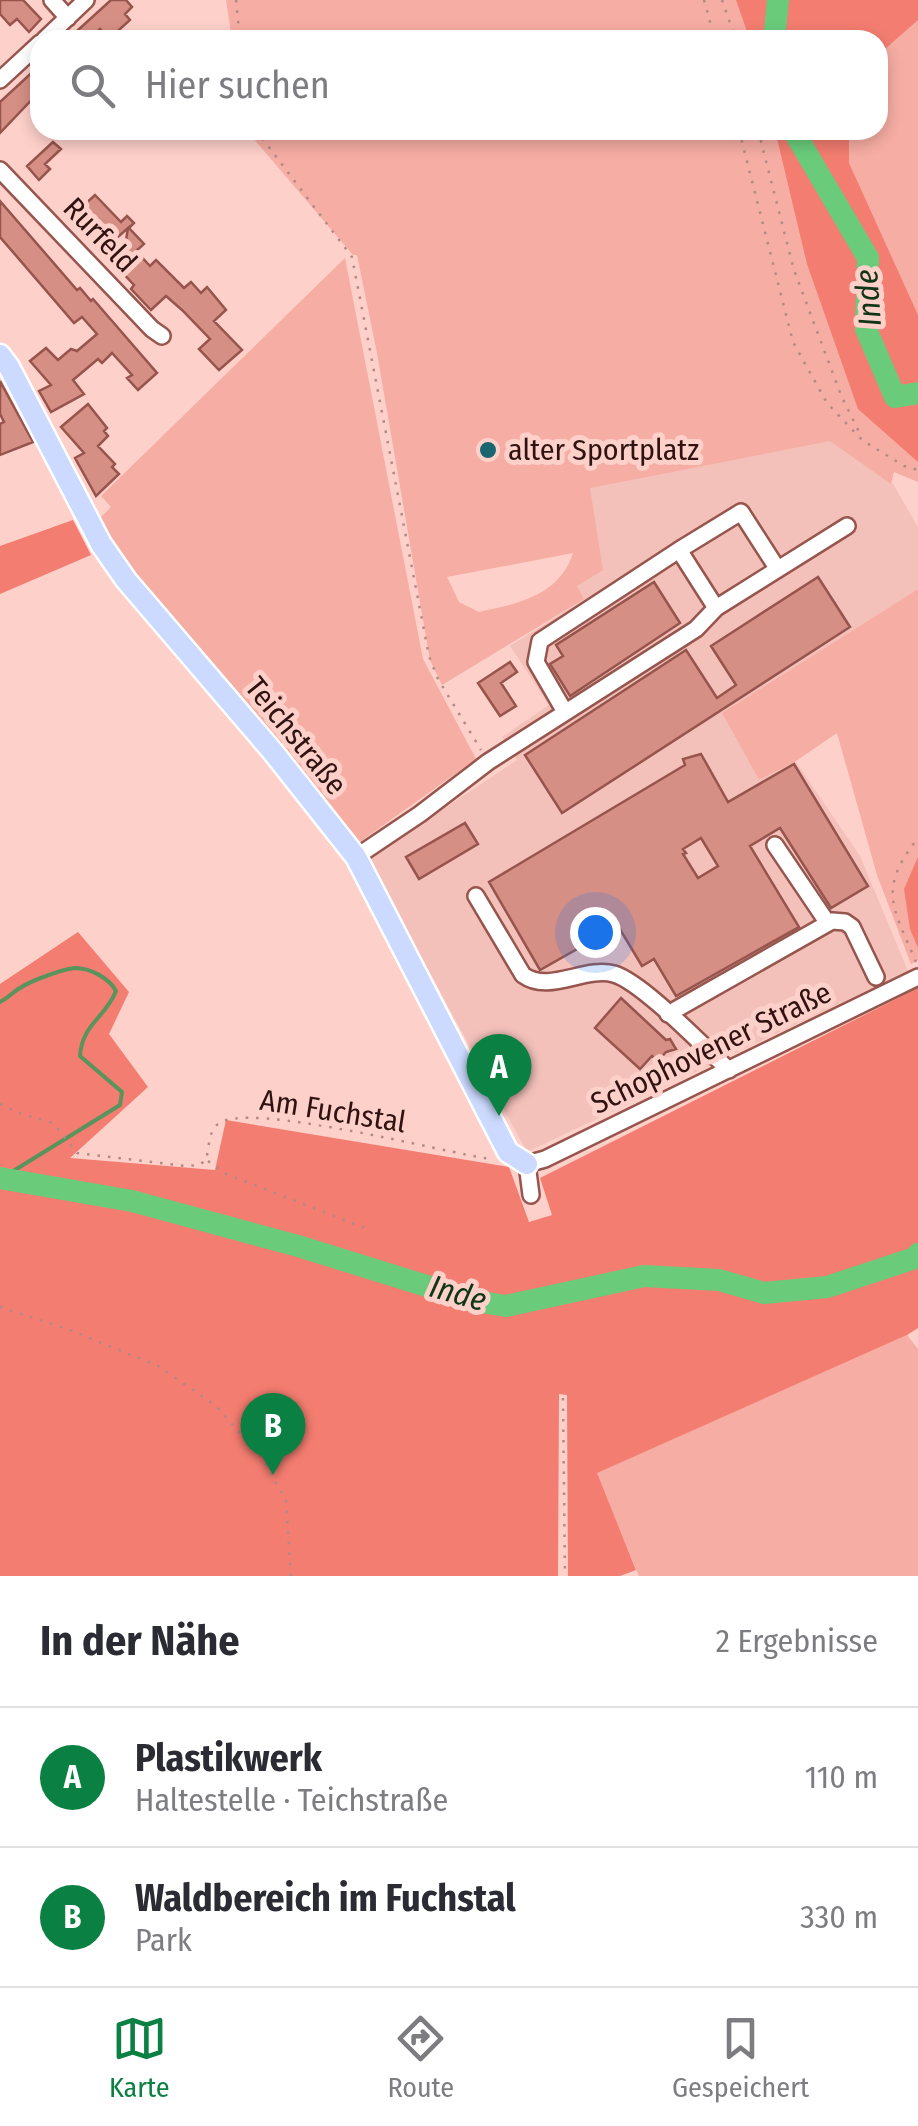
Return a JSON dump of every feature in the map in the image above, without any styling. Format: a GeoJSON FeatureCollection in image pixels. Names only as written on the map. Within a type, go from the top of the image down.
{"type":"FeatureCollection","features":[{"type":"Feature","properties":{"kind":"main road","name":"Teichstraße"},"geometry":{"type":"LineString","coordinates":[[0,355],[101,544],[126,580],[356,857],[508,1152],[527,1164]]}},
{"type":"Feature","properties":{"kind":"street"},"geometry":{"type":"LineString","coordinates":[[52,0],[68,18]]}},
{"type":"Feature","properties":{"kind":"street"},"geometry":{"type":"LineString","coordinates":[[55,30],[86,0]]}},
{"type":"Feature","properties":{"kind":"street"},"geometry":{"type":"LineString","coordinates":[[0,80],[30,53]]}},
{"type":"Feature","properties":{"kind":"street","name":"Rurfeld"},"geometry":{"type":"LineString","coordinates":[[0,170],[162,336]]}},
{"type":"Feature","properties":{"kind":"street"},"geometry":{"type":"LineString","coordinates":[[565,712],[536,662],[540,640],[740,512],[776,568]]}},
{"type":"Feature","properties":{"kind":"street"},"geometry":{"type":"LineString","coordinates":[[356,857],[488,762],[696,629],[716,608],[847,526]]}},
{"type":"Feature","properties":{"kind":"street"},"geometry":{"type":"LineString","coordinates":[[679,550],[716,608]]}},
{"type":"Feature","properties":{"kind":"street"},"geometry":{"type":"LineString","coordinates":[[775,845],[827,922]]}},
{"type":"Feature","properties":{"kind":"street"},"geometry":{"type":"LineString","coordinates":[[476,896],[523,975],[531,981],[588,973],[618,975],[638,988],[729,1070]]}},
{"type":"Feature","properties":{"kind":"street"},"geometry":{"type":"LineString","coordinates":[[668,1014],[827,922],[838,920],[852,928],[876,977]]}},
{"type":"Feature","properties":{"kind":"street","name":"Schophovener Straße"},"geometry":{"type":"LineString","coordinates":[[527,1164],[545,1159],[918,978]]}},
{"type":"Feature","properties":{"kind":"street"},"geometry":{"type":"LineString","coordinates":[[527,1164],[531,1195]]}},
{"type":"Feature","properties":{"kind":"path"},"geometry":{"type":"LineString","coordinates":[[236,0],[239,30]]}},
{"type":"Feature","properties":{"kind":"path"},"geometry":{"type":"LineString","coordinates":[[704,0],[712,30]]}},
{"type":"Feature","properties":{"kind":"path"},"geometry":{"type":"LineString","coordinates":[[722,0],[732,30]]}},
{"type":"Feature","properties":{"kind":"path"},"geometry":{"type":"LineString","coordinates":[[264,140],[352,257],[429,656],[438,679],[488,762]]}},
{"type":"Feature","properties":{"kind":"path"},"geometry":{"type":"LineString","coordinates":[[742,140],[793,342],[827,403],[862,440],[904,466],[918,470]]}},
{"type":"Feature","properties":{"kind":"path"},"geometry":{"type":"LineString","coordinates":[[761,140],[794,270],[840,395],[862,440]]}},
{"type":"Feature","properties":{"kind":"path"},"geometry":{"type":"LineString","coordinates":[[918,838],[898,867],[892,887],[894,908],[918,968]]}},
{"type":"Feature","properties":{"kind":"path"},"geometry":{"type":"LineString","coordinates":[[0,1105],[52,1123],[77,1153],[164,1164],[199,1165],[206,1160],[226,1174],[370,1230]]}},
{"type":"Feature","properties":{"kind":"path","name":"Am Fuchstal"},"geometry":{"type":"LineString","coordinates":[[206,1160],[212,1130],[220,1121],[241,1117],[336,1126],[490,1159]]}},
{"type":"Feature","properties":{"kind":"path"},"geometry":{"type":"LineString","coordinates":[[0,1307],[158,1366],[215,1405],[259,1454],[286,1500],[291,1576]]}},
{"type":"Feature","properties":{"kind":"path"},"geometry":{"type":"LineString","coordinates":[[563,1398],[565,1576]]}},
{"type":"Feature","properties":{"kind":"shaded area"},"geometry":{"type":"Polygon","coordinates":[[[226,0],[918,0],[918,482],[894,472],[891,484],[830,441],[590,488],[603,570],[577,586],[584,599],[442,685],[430,660],[377,353],[357,255],[255,140],[888,140],[888,30],[230,30],[226,0]],[[573,553],[447,577],[459,602],[479,612],[536,595],[558,579],[573,553]]]}},
{"type":"Feature","properties":{"kind":"shaded area"},"geometry":{"type":"Polygon","coordinates":[[[736,0],[918,0],[918,20],[888,46],[888,30],[746,30],[736,0]]]}},
{"type":"Feature","properties":{"kind":"shaded area"},"geometry":{"type":"Polygon","coordinates":[[[777,140],[849,140],[849,163],[918,315],[918,462],[858,409],[807,264],[777,140]]]}},
{"type":"Feature","properties":{"kind":"shaded area"},"geometry":{"type":"Polygon","coordinates":[[[345,258],[423,659],[476,759],[357,844],[124,564],[98,520],[111,507],[101,496],[345,258]]]}},
{"type":"Feature","properties":{"kind":"shaded area"},"geometry":{"type":"Polygon","coordinates":[[[827,436],[893,484],[918,527],[918,589],[722,713],[759,780],[796,762],[860,856],[908,971],[527,1152],[368,859],[517,760],[502,737],[549,705],[510,646],[584,599],[577,586],[590,488],[827,436]]]}},
{"type":"Feature","properties":{"kind":"shaded area"},"geometry":{"type":"Polygon","coordinates":[[[73,520],[91,555],[0,594],[0,546],[73,520]]]}},
{"type":"Feature","properties":{"kind":"shaded area"},"geometry":{"type":"Polygon","coordinates":[[[918,589],[918,960],[911,964],[877,875],[837,733],[759,780],[722,713],[918,589]]]}},
{"type":"Feature","properties":{"kind":"shaded area"},"geometry":{"type":"Polygon","coordinates":[[[918,857],[918,948],[910,929],[904,889],[918,857]]]}},
{"type":"Feature","properties":{"kind":"shaded area"},"geometry":{"type":"Polygon","coordinates":[[[78,932],[129,992],[109,1034],[148,1087],[70,1158],[215,1170],[226,1120],[509,1167],[529,1222],[552,1215],[540,1178],[918,988],[918,1328],[597,1473],[636,1570],[620,1576],[568,1576],[567,1395],[559,1394],[558,1576],[0,1576],[0,984],[78,932]]]}},
{"type":"Feature","properties":{"kind":"shaded area"},"geometry":{"type":"Polygon","coordinates":[[[907,1335],[918,1349],[918,1576],[639,1576],[596,1473],[907,1335]]]}},
{"type":"Feature","properties":{"kind":"building"},"geometry":{"type":"Polygon","coordinates":[[[0,0],[23,0],[41,19],[29,32],[17,19],[10,25],[0,14],[0,0]]]}},
{"type":"Feature","properties":{"kind":"building"},"geometry":{"type":"Polygon","coordinates":[[[111,0],[126,0],[132,7],[125,14],[130,20],[119,30],[78,30],[111,0]]]}},
{"type":"Feature","properties":{"kind":"building"},"geometry":{"type":"Polygon","coordinates":[[[30,74],[30,102],[0,133],[0,102],[30,74]]]}},
{"type":"Feature","properties":{"kind":"building"},"geometry":{"type":"Polygon","coordinates":[[[53,142],[61,149],[45,164],[50,169],[39,180],[27,166],[53,142]]]}},
{"type":"Feature","properties":{"kind":"building"},"geometry":{"type":"Polygon","coordinates":[[[95,195],[121,222],[127,216],[134,223],[129,228],[144,244],[136,251],[150,266],[156,260],[184,288],[191,282],[201,293],[207,287],[226,310],[214,321],[242,350],[219,370],[199,349],[210,339],[182,310],[166,296],[151,310],[131,289],[134,285],[120,270],[125,265],[128,228],[110,244],[104,238],[108,234],[100,226],[93,232],[82,220],[90,213],[83,206],[95,195]]]}},
{"type":"Feature","properties":{"kind":"building"},"geometry":{"type":"Polygon","coordinates":[[[0,201],[77,290],[80,288],[93,299],[157,373],[138,390],[127,378],[132,375],[112,353],[102,363],[98,359],[73,380],[84,394],[51,412],[39,391],[51,385],[30,361],[46,348],[58,360],[71,349],[77,351],[97,334],[82,317],[74,323],[0,237],[0,201]]]}},
{"type":"Feature","properties":{"kind":"building"},"geometry":{"type":"Polygon","coordinates":[[[0,381],[33,442],[0,455],[0,424],[4,422],[0,414],[0,381]]]}},
{"type":"Feature","properties":{"kind":"building"},"geometry":{"type":"Polygon","coordinates":[[[88,404],[107,428],[104,431],[108,436],[98,446],[119,474],[96,496],[75,458],[84,453],[61,427],[88,404]]]}},
{"type":"Feature","properties":{"kind":"building"},"geometry":{"type":"Polygon","coordinates":[[[818,577],[850,627],[562,813],[525,755],[686,650],[717,698],[736,685],[711,646],[818,577]]]}},
{"type":"Feature","properties":{"kind":"building"},"geometry":{"type":"Polygon","coordinates":[[[654,582],[680,623],[570,696],[550,664],[563,656],[556,645],[654,582]]]}},
{"type":"Feature","properties":{"kind":"building"},"geometry":{"type":"Polygon","coordinates":[[[510,662],[517,672],[501,683],[516,706],[500,716],[478,683],[510,662]]]}},
{"type":"Feature","properties":{"kind":"building"},"geometry":{"type":"Polygon","coordinates":[[[701,754],[728,802],[794,764],[868,886],[831,908],[780,828],[750,846],[799,927],[676,996],[654,959],[642,966],[618,926],[540,970],[489,882],[685,765],[683,759],[701,754]],[[701,838],[683,849],[698,878],[718,866],[701,838]]]}},
{"type":"Feature","properties":{"kind":"building"},"geometry":{"type":"Polygon","coordinates":[[[465,823],[478,844],[419,879],[406,857],[465,823]]]}},
{"type":"Feature","properties":{"kind":"building"},"geometry":{"type":"Polygon","coordinates":[[[621,998],[666,1040],[670,1039],[676,1049],[666,1052],[658,1061],[652,1056],[640,1069],[595,1028],[621,998]]]}},
{"type":"Feature","properties":{"kind":"waterway","name":"Inde"},"geometry":{"type":"LineString","coordinates":[[775,30],[778,0]]}},
{"type":"Feature","properties":{"kind":"waterway","name":"Inde"},"geometry":{"type":"LineString","coordinates":[[799,140],[868,258],[866,329],[895,397],[918,393]]}},
{"type":"Feature","properties":{"kind":"waterway"},"geometry":{"type":"LineString","coordinates":[[0,1002],[31,982],[70,969],[87,970],[104,978],[116,991],[85,1036],[80,1056],[122,1092],[120,1105],[2,1178]]}},
{"type":"Feature","properties":{"kind":"waterway","name":"Inde"},"geometry":{"type":"LineString","coordinates":[[0,1178],[132,1201],[298,1246],[475,1301],[506,1306],[644,1276],[719,1280],[764,1293],[827,1287],[918,1254]]}},
{"type":"Feature","properties":{"kind":"place","name":"alter Sportplatz"},"geometry":{"type":"Point","coordinates":[488,450]}},
{"type":"Feature","properties":{"kind":"place","name":"Plastikwerk"},"geometry":{"type":"Point","coordinates":[499,1116]}},
{"type":"Feature","properties":{"kind":"place","name":"Waldbereich im Fuchstal"},"geometry":{"type":"Point","coordinates":[273,1475]}}]}
